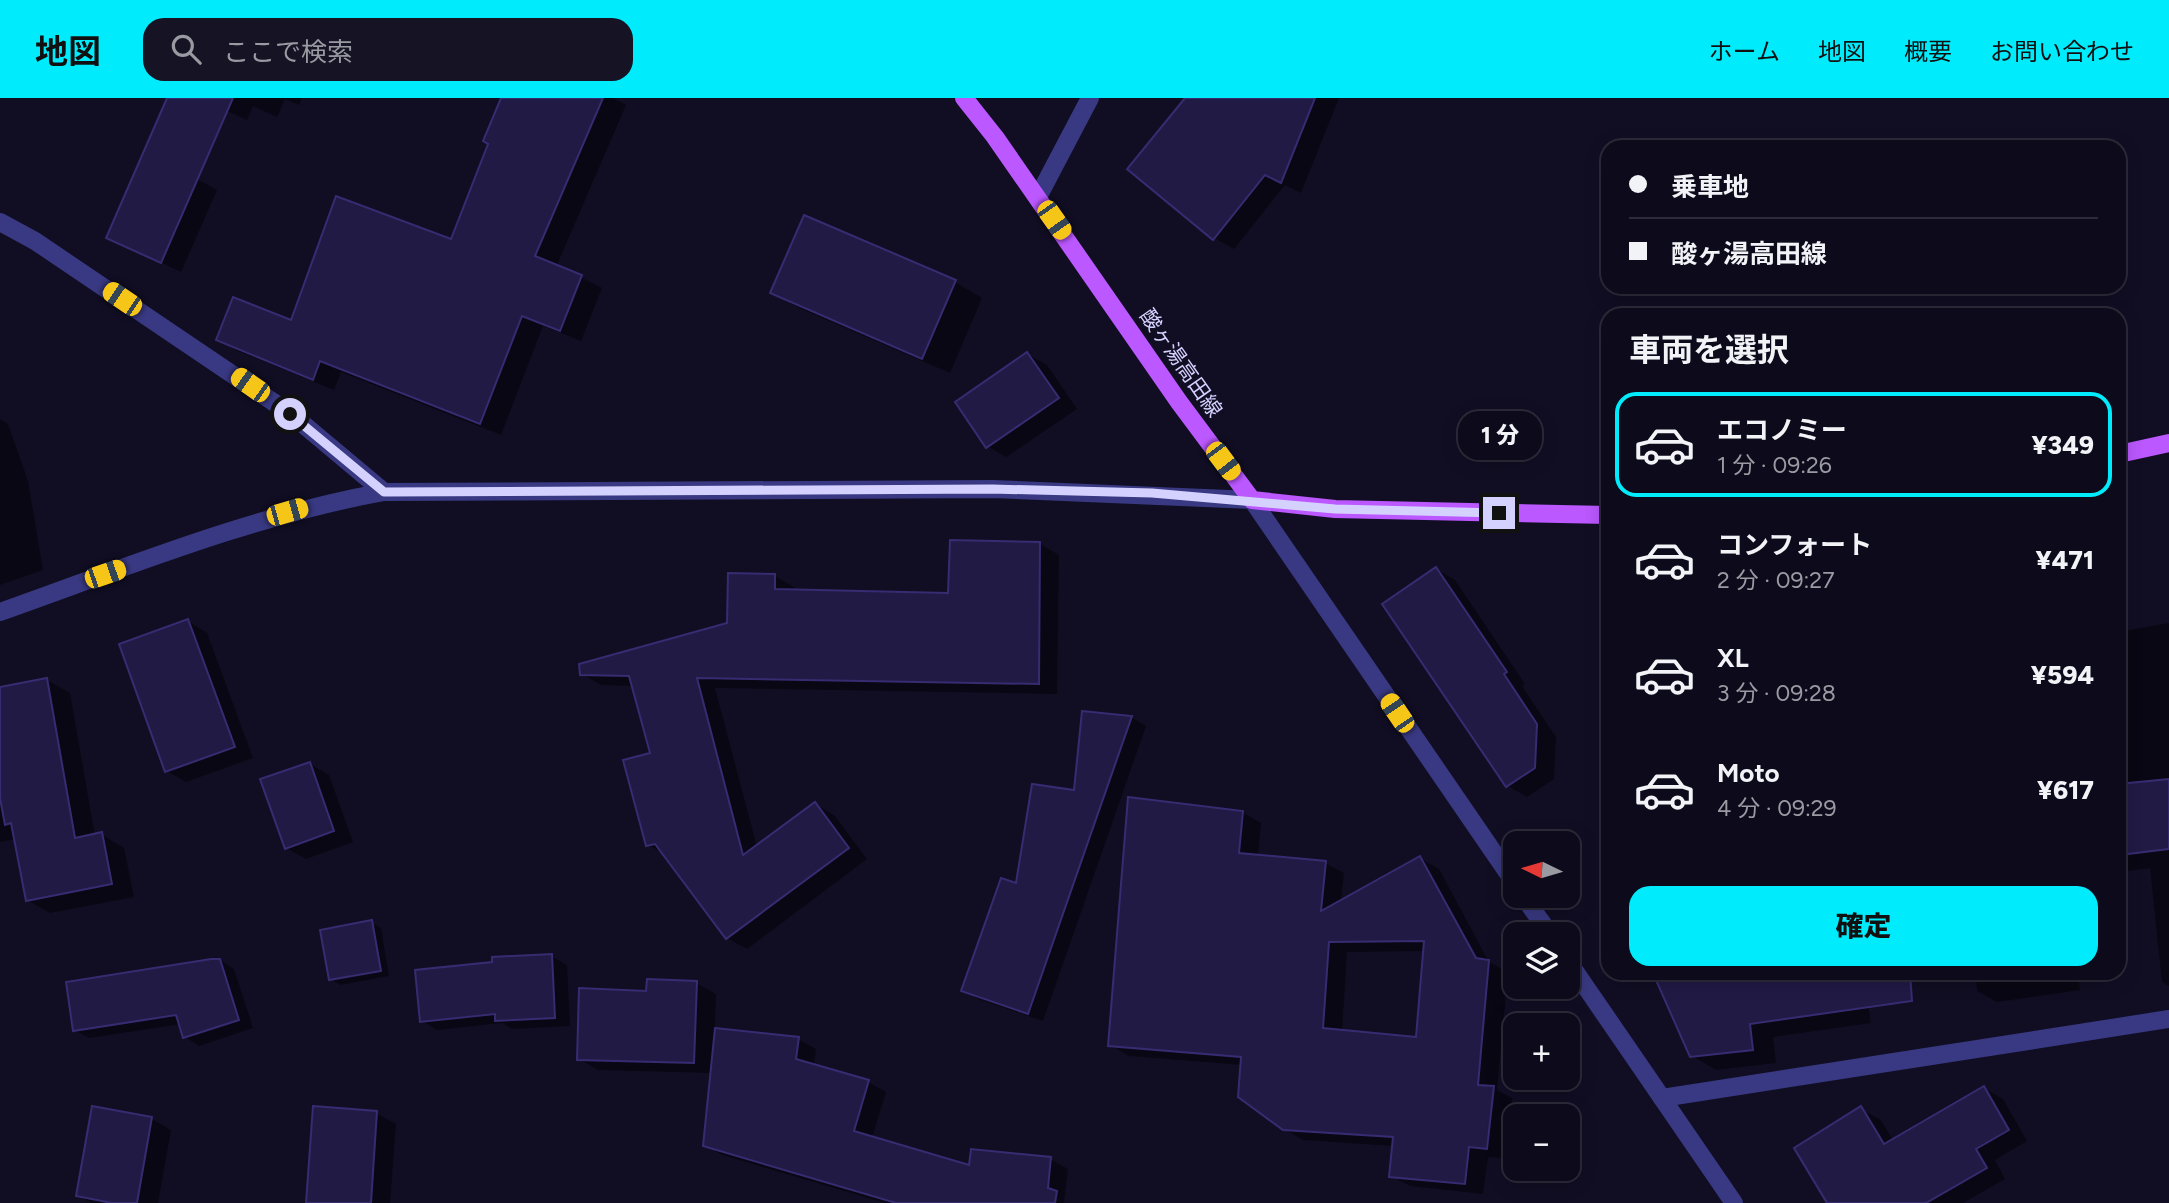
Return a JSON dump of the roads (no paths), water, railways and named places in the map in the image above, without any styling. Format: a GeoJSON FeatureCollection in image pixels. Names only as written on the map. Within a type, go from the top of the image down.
{"type":"FeatureCollection","features":[{"type":"Feature","properties":{"kind":"main road","name":"酸ヶ湯高田線"},"geometry":{"type":"LineString","coordinates":[[964,98],[1038,197],[1179,402],[1252,500]]}},
{"type":"Feature","properties":{"kind":"main road"},"geometry":{"type":"LineString","coordinates":[[2126,452],[2169,443]]}},
{"type":"Feature","properties":{"kind":"main road"},"geometry":{"type":"LineString","coordinates":[[1252,500],[1335,509],[1601,515]]}},
{"type":"Feature","properties":{"kind":"street"},"geometry":{"type":"LineString","coordinates":[[1038,197],[1090,98]]}},
{"type":"Feature","properties":{"kind":"street"},"geometry":{"type":"LineString","coordinates":[[0,222],[46,249],[280,407],[384,492]]}},
{"type":"Feature","properties":{"kind":"street"},"geometry":{"type":"LineString","coordinates":[[0,612],[236,527],[313,505],[384,492],[980,489],[1152,493],[1252,500],[1503,866]]}},
{"type":"Feature","properties":{"kind":"street"},"geometry":{"type":"LineString","coordinates":[[1580,978],[1734,1203]]}},
{"type":"Feature","properties":{"kind":"street"},"geometry":{"type":"LineString","coordinates":[[1662,1098],[2169,1019]]}}]}
